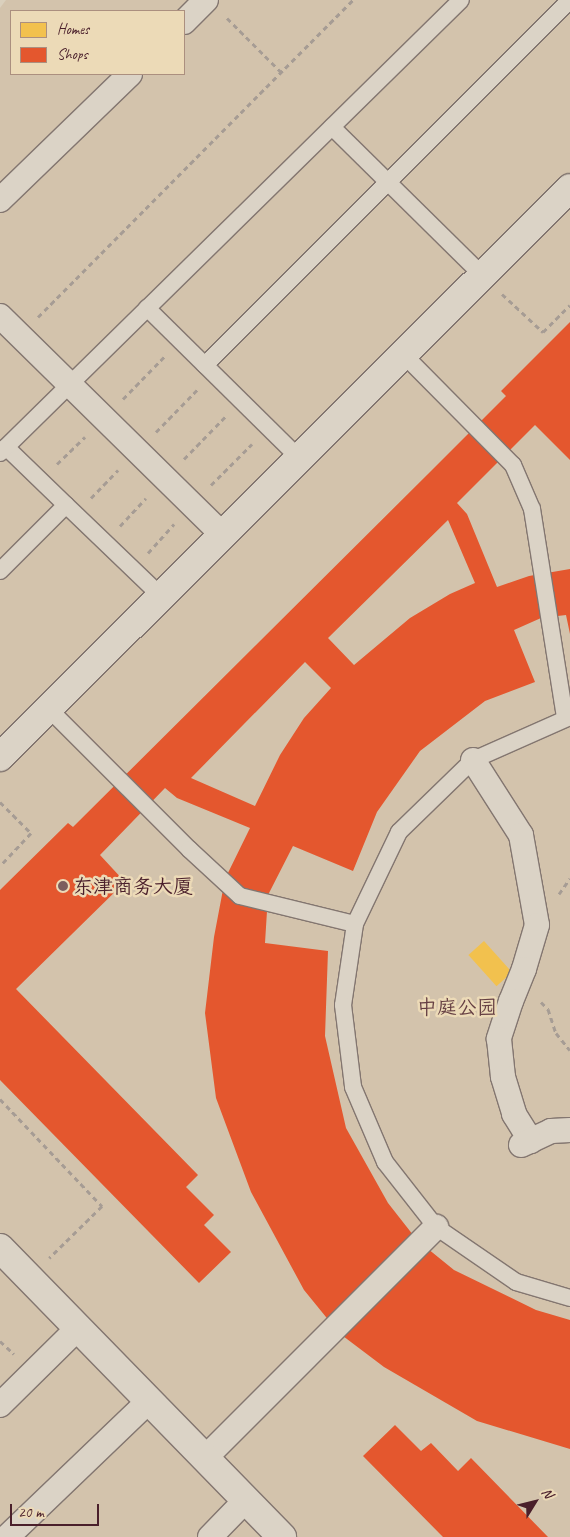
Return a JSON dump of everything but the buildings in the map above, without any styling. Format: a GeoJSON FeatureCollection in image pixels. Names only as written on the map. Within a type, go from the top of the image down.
{"type":"FeatureCollection","features":[{"type":"Feature","properties":{"kind":"street"},"geometry":{"type":"LineString","coordinates":[[185,22],[214,7]]}},
{"type":"Feature","properties":{"kind":"street"},"geometry":{"type":"LineString","coordinates":[[0,200],[129,75]]}},
{"type":"Feature","properties":{"kind":"street"},"geometry":{"type":"LineString","coordinates":[[0,757],[570,188]]}},
{"type":"Feature","properties":{"kind":"street"},"geometry":{"type":"LineString","coordinates":[[0,316],[223,535]]}},
{"type":"Feature","properties":{"kind":"street"},"geometry":{"type":"LineString","coordinates":[[473,760],[521,835],[537,925],[499,1039],[503,1077],[514,1114],[526,1143],[551,1131],[570,1130]]}},
{"type":"Feature","properties":{"kind":"street"},"geometry":{"type":"LineString","coordinates":[[205,1458],[436,1227]]}},
{"type":"Feature","properties":{"kind":"street"},"geometry":{"type":"LineString","coordinates":[[0,1248],[282,1537]]}},
{"type":"Feature","properties":{"kind":"street"},"geometry":{"type":"LineString","coordinates":[[0,1405],[78,1328]]}},
{"type":"Feature","properties":{"kind":"street"},"geometry":{"type":"LineString","coordinates":[[7,1537],[149,1401]]}},
{"type":"Feature","properties":{"kind":"street"},"geometry":{"type":"LineString","coordinates":[[210,1537],[246,1500]]}},
{"type":"Feature","properties":{"kind":"lane"},"geometry":{"type":"LineString","coordinates":[[162,596],[66,505],[3,450],[461,0]]}},
{"type":"Feature","properties":{"kind":"lane"},"geometry":{"type":"LineString","coordinates":[[205,365],[570,0]]}},
{"type":"Feature","properties":{"kind":"lane"},"geometry":{"type":"LineString","coordinates":[[332,127],[483,276]]}},
{"type":"Feature","properties":{"kind":"lane"},"geometry":{"type":"LineString","coordinates":[[146,308],[300,459]]}},
{"type":"Feature","properties":{"kind":"lane"},"geometry":{"type":"LineString","coordinates":[[404,355],[513,465],[532,509],[568,718],[473,760],[399,832],[355,924],[343,1005],[353,1087],[385,1162],[436,1227],[516,1282],[570,1298]]}},
{"type":"Feature","properties":{"kind":"lane"},"geometry":{"type":"LineString","coordinates":[[0,571],[66,505]]}},
{"type":"Feature","properties":{"kind":"lane"},"geometry":{"type":"LineString","coordinates":[[49,709],[189,849],[240,896],[355,924]]}},
{"type":"Feature","properties":{"kind":"path"},"geometry":{"type":"LineString","coordinates":[[20,335],[352,0]]}},
{"type":"Feature","properties":{"kind":"path"},"geometry":{"type":"LineString","coordinates":[[214,7],[281,72]]}},
{"type":"Feature","properties":{"kind":"path"},"geometry":{"type":"LineString","coordinates":[[483,276],[543,332],[570,304]]}},
{"type":"Feature","properties":{"kind":"path"},"geometry":{"type":"LineString","coordinates":[[0,802],[31,833],[0,866]]}},
{"type":"Feature","properties":{"kind":"path"},"geometry":{"type":"LineString","coordinates":[[520,980],[548,1009],[556,1033],[570,1050]]}},
{"type":"Feature","properties":{"kind":"path"},"geometry":{"type":"LineString","coordinates":[[0,1099],[102,1206],[29,1278]]}},
{"type":"Feature","properties":{"kind":"green space","name":"中庭公园"},"geometry":{"type":"Polygon","coordinates":[[[6,0],[570,0],[570,1537],[0,1537],[0,8],[6,0]]]}},
{"type":"Feature","properties":{"kind":"place","name":"东津商务大厦"},"geometry":{"type":"Point","coordinates":[63,886]}}]}
